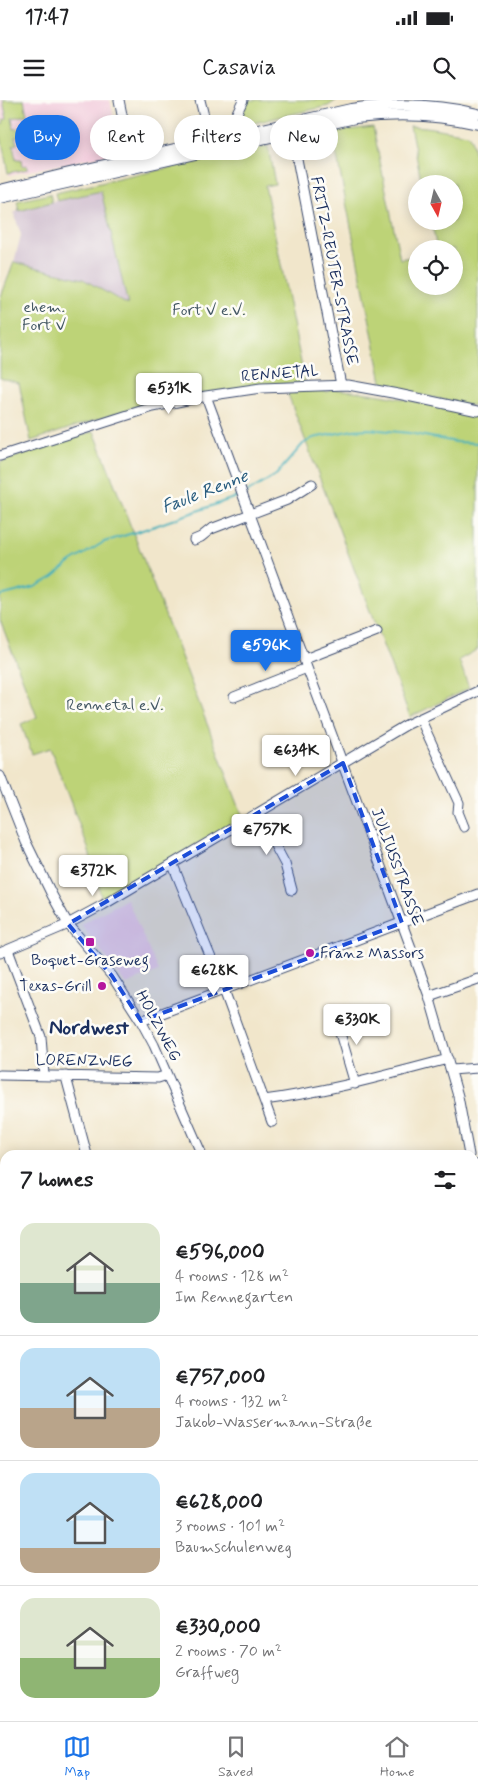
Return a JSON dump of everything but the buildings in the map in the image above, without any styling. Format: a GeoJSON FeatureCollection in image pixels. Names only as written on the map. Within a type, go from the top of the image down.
{"type":"FeatureCollection","features":[{"type":"Feature","properties":{"kind":"main road"},"geometry":{"type":"LineString","coordinates":[[260,130],[354,107],[399,105],[448,108],[478,114]]}},
{"type":"Feature","properties":{"kind":"main road"},"geometry":{"type":"LineString","coordinates":[[335,115],[354,107],[389,115],[418,115],[478,124]]}},
{"type":"Feature","properties":{"kind":"main road"},"geometry":{"type":"LineString","coordinates":[[0,198],[270,138]]}},
{"type":"Feature","properties":{"kind":"main road"},"geometry":{"type":"LineString","coordinates":[[0,190],[174,149]]}},
{"type":"Feature","properties":{"kind":"street"},"geometry":{"type":"LineString","coordinates":[[119,100],[122,115]]}},
{"type":"Feature","properties":{"kind":"street"},"geometry":{"type":"LineString","coordinates":[[200,100],[203,115]]}},
{"type":"Feature","properties":{"kind":"street"},"geometry":{"type":"LineString","coordinates":[[236,115],[244,100]]}},
{"type":"Feature","properties":{"kind":"street","name":"FRITZ-REUTER-STRASSE"},"geometry":{"type":"LineString","coordinates":[[297,160],[340,385]]}},
{"type":"Feature","properties":{"kind":"street","name":"RENNETAL"},"geometry":{"type":"LineString","coordinates":[[0,456],[142,410],[206,396],[261,388],[340,385],[398,394],[478,411]]}},
{"type":"Feature","properties":{"kind":"street","name":"JULIUSSTRASSE"},"geometry":{"type":"LineString","coordinates":[[206,396],[429,996],[451,1070],[469,1150]]}},
{"type":"Feature","properties":{"kind":"street"},"geometry":{"type":"LineString","coordinates":[[194,540],[201,538],[211,529],[287,500],[312,484]]}},
{"type":"Feature","properties":{"kind":"street"},"geometry":{"type":"LineString","coordinates":[[234,697],[377,631]]}},
{"type":"Feature","properties":{"kind":"street"},"geometry":{"type":"LineString","coordinates":[[44,1075],[42,1037],[4,952],[68,924],[172,865],[420,718],[478,691]]}},
{"type":"Feature","properties":{"kind":"street"},"geometry":{"type":"LineString","coordinates":[[420,718],[458,803],[458,812],[464,827]]}},
{"type":"Feature","properties":{"kind":"street","name":"HOLZWEG"},"geometry":{"type":"LineString","coordinates":[[0,776],[26,842],[52,895],[68,924],[112,976],[141,1021],[200,1150]]}},
{"type":"Feature","properties":{"kind":"street"},"geometry":{"type":"LineString","coordinates":[[258,814],[285,864],[292,890]]}},
{"type":"Feature","properties":{"kind":"street"},"geometry":{"type":"LineString","coordinates":[[172,865],[224,990],[272,1122]]}},
{"type":"Feature","properties":{"kind":"street"},"geometry":{"type":"LineString","coordinates":[[141,1021],[478,894]]}},
{"type":"Feature","properties":{"kind":"street"},"geometry":{"type":"LineString","coordinates":[[429,996],[478,979]]}},
{"type":"Feature","properties":{"kind":"street"},"geometry":{"type":"LineString","coordinates":[[335,1016],[355,1084]]}},
{"type":"Feature","properties":{"kind":"street"},"geometry":{"type":"LineString","coordinates":[[264,1100],[306,1095],[448,1059]]}},
{"type":"Feature","properties":{"kind":"street"},"geometry":{"type":"LineString","coordinates":[[451,1070],[478,1068]]}},
{"type":"Feature","properties":{"kind":"street","name":"LORENZWEG"},"geometry":{"type":"LineString","coordinates":[[0,1075],[158,1078],[167,1075]]}},
{"type":"Feature","properties":{"kind":"street"},"geometry":{"type":"LineString","coordinates":[[66,1076],[86,1150]]}},
{"type":"Feature","properties":{"kind":"highlighted area"},"geometry":{"type":"Polygon","coordinates":[[[343,763],[402,923],[141,1021],[112,976],[68,924],[343,763]]]}},
{"type":"Feature","properties":{"kind":"shaded area"},"geometry":{"type":"Polygon","coordinates":[[[0,100],[110,100],[113,115],[90,115],[90,158],[9,175],[0,131],[0,124],[4,123],[0,100]]]}},
{"type":"Feature","properties":{"kind":"shaded area"},"geometry":{"type":"Polygon","coordinates":[[[101,190],[128,306],[83,279],[14,262],[21,235],[14,213],[22,209],[101,190]]]}},
{"type":"Feature","properties":{"kind":"shaded area"},"geometry":{"type":"Polygon","coordinates":[[[127,899],[158,971],[126,984],[81,924],[127,899]]]}},
{"type":"Feature","properties":{"kind":"green space"},"geometry":{"type":"Polygon","coordinates":[[[3,100],[24,100],[27,115],[15,115],[15,117],[12,118],[15,129],[15,144],[13,145],[15,160],[21,160],[22,166],[27,165],[27,169],[8,173],[0,131],[0,124],[4,123],[3,120],[7,119],[3,100]]]}},
{"type":"Feature","properties":{"kind":"green space"},"geometry":{"type":"Polygon","coordinates":[[[246,100],[337,100],[328,106],[289,115],[270,115],[270,119],[260,122],[260,115],[242,115],[246,100]]]}},
{"type":"Feature","properties":{"kind":"green space"},"geometry":{"type":"Polygon","coordinates":[[[410,126],[468,134],[471,139],[478,171],[478,407],[383,387],[338,160],[338,131],[373,127],[400,259],[408,258],[408,295],[463,295],[463,240],[435,240],[433,230],[463,230],[463,175],[420,175],[410,126]]]}},
{"type":"Feature","properties":{"kind":"green space","name":"Fort V e.V."},"geometry":{"type":"Polygon","coordinates":[[[268,146],[275,184],[265,186],[305,382],[188,395],[135,407],[31,441],[19,383],[0,378],[0,299],[14,262],[83,279],[128,305],[101,191],[57,201],[55,193],[205,160],[260,160],[260,148],[268,146]]]}},
{"type":"Feature","properties":{"kind":"green space"},"geometry":{"type":"Polygon","coordinates":[[[50,194],[52,202],[19,211],[17,201],[50,194]]]}},
{"type":"Feature","properties":{"kind":"green space"},"geometry":{"type":"Polygon","coordinates":[[[286,389],[320,389],[328,392],[330,389],[367,393],[478,415],[478,649],[459,660],[469,688],[410,717],[286,389]]]}},
{"type":"Feature","properties":{"kind":"green space","name":"Rennetal e.V."},"geometry":{"type":"Polygon","coordinates":[[[94,431],[243,817],[102,900],[88,848],[50,748],[32,754],[21,724],[37,717],[0,620],[0,462],[94,431]]]}},
{"type":"Feature","properties":{"kind":"waterway","name":"Faule Renne"},"geometry":{"type":"LineString","coordinates":[[246,493],[276,475],[303,444],[313,438],[353,430],[369,429],[409,433],[456,442],[478,443]]}},
{"type":"Feature","properties":{"kind":"waterway","name":"Faule Renne"},"geometry":{"type":"LineString","coordinates":[[0,596],[35,587],[104,542],[239,496]]}},
{"type":"Feature","properties":{"kind":"place","name":"Boquet-Graseweg"},"geometry":{"type":"Point","coordinates":[90,942]}},
{"type":"Feature","properties":{"kind":"place","name":"Franz Massors"},"geometry":{"type":"Point","coordinates":[310,953]}},
{"type":"Feature","properties":{"kind":"place","name":"Texas-Grill"},"geometry":{"type":"Point","coordinates":[102,986]}},
{"type":"Feature","properties":{"kind":"district","name":"Nordwest"},"geometry":{"type":"Point","coordinates":[89,1028]}},
{"type":"Feature","properties":{"kind":"park label","name":"ehem. Fort V"},"geometry":{"type":"Point","coordinates":[44,316]}}]}
